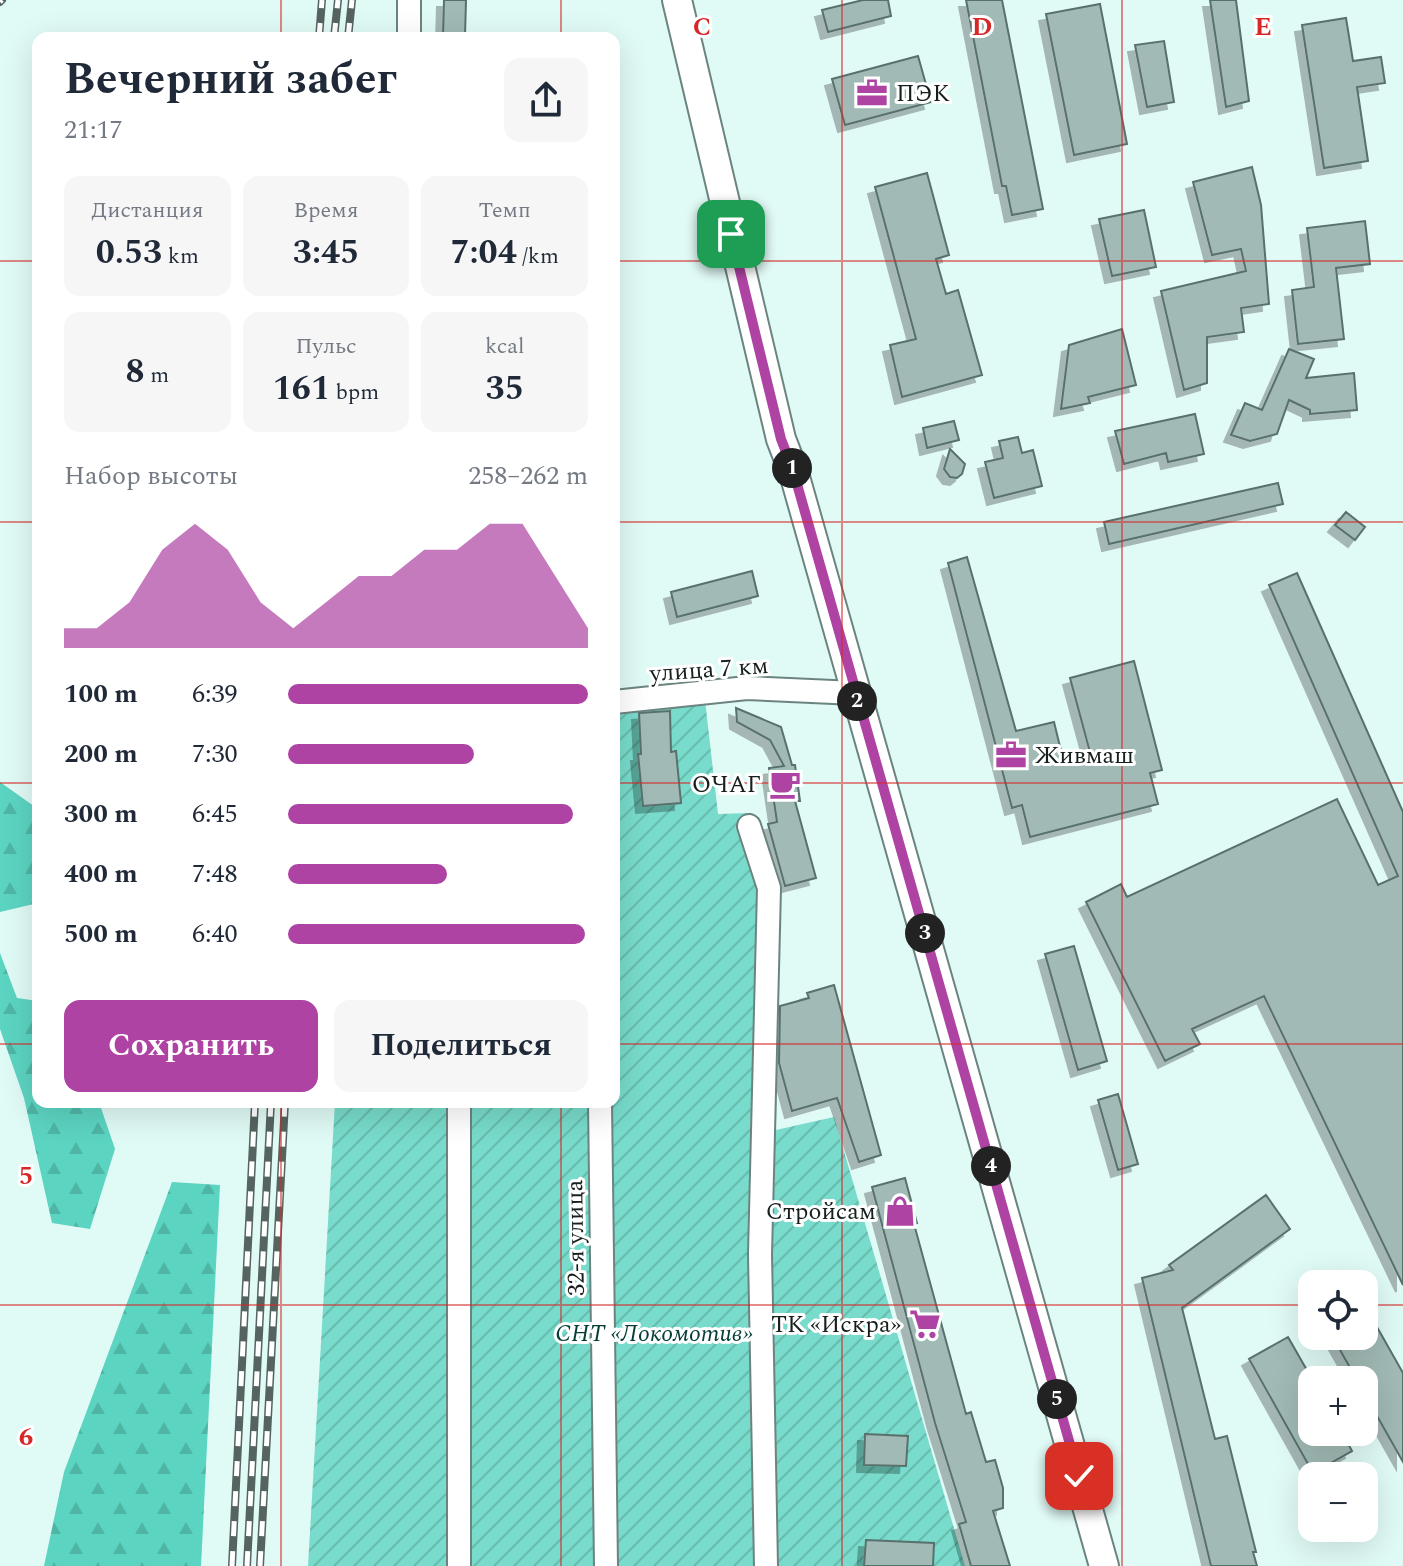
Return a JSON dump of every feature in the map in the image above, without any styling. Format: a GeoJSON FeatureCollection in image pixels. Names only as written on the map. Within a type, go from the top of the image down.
{"type":"FeatureCollection","features":[{"type":"Feature","properties":{"kind":"main road"},"geometry":{"type":"LineString","coordinates":[[677,0],[781,439],[793,470],[1104,1566]]}},
{"type":"Feature","properties":{"kind":"street"},"geometry":{"type":"LineString","coordinates":[[409,0],[409,32]]}},
{"type":"Feature","properties":{"kind":"street","name":"улица 7 км"},"geometry":{"type":"LineString","coordinates":[[620,701],[747,688],[855,693]]}},
{"type":"Feature","properties":{"kind":"street"},"geometry":{"type":"LineString","coordinates":[[749,826],[769,888],[760,1254],[766,1566]]}},
{"type":"Feature","properties":{"kind":"street"},"geometry":{"type":"LineString","coordinates":[[459,1108],[459,1566]]}},
{"type":"Feature","properties":{"kind":"street","name":"32-я улица"},"geometry":{"type":"LineString","coordinates":[[600,1108],[606,1566]]}},
{"type":"Feature","properties":{"kind":"green space","name":"СНТ «Локомотив»"},"geometry":{"type":"Polygon","coordinates":[[[705,700],[718,814],[751,813],[779,894],[776,1130],[834,1117],[965,1566],[308,1566],[335,1108],[620,1108],[620,709],[705,700]]]}},
{"type":"Feature","properties":{"kind":"green space"},"geometry":{"type":"Polygon","coordinates":[[[0,782],[32,805],[32,904],[0,912],[0,782]]]}},
{"type":"Feature","properties":{"kind":"green space"},"geometry":{"type":"Polygon","coordinates":[[[0,953],[17,998],[32,1000],[32,1108],[101,1108],[115,1149],[90,1229],[52,1223],[24,1098],[0,1029],[0,953]]]}},
{"type":"Feature","properties":{"kind":"green space"},"geometry":{"type":"Polygon","coordinates":[[[172,1182],[220,1185],[201,1566],[44,1566],[64,1472],[172,1182]]]}},
{"type":"Feature","properties":{"kind":"building"},"geometry":{"type":"Polygon","coordinates":[[[444,0],[466,0],[465,32],[443,32],[444,0]]]}},
{"type":"Feature","properties":{"kind":"building"},"geometry":{"type":"Polygon","coordinates":[[[863,0],[888,0],[891,16],[828,32],[822,10],[863,0]]]}},
{"type":"Feature","properties":{"kind":"building"},"geometry":{"type":"Polygon","coordinates":[[[966,0],[1002,0],[1043,209],[1012,215],[1006,186],[1002,186],[966,0]]]}},
{"type":"Feature","properties":{"kind":"building"},"geometry":{"type":"Polygon","coordinates":[[[1210,0],[1236,0],[1249,101],[1226,107],[1210,0]]]}},
{"type":"Feature","properties":{"kind":"building"},"geometry":{"type":"Polygon","coordinates":[[[1100,4],[1127,144],[1074,155],[1046,14],[1100,4]]]}},
{"type":"Feature","properties":{"kind":"building"},"geometry":{"type":"Polygon","coordinates":[[[1346,18],[1353,61],[1381,57],[1385,83],[1357,87],[1368,161],[1324,168],[1302,25],[1346,18]]]}},
{"type":"Feature","properties":{"kind":"building"},"geometry":{"type":"Polygon","coordinates":[[[1164,41],[1174,102],[1147,107],[1135,45],[1164,41]]]}},
{"type":"Feature","properties":{"kind":"building"},"geometry":{"type":"Polygon","coordinates":[[[918,56],[931,102],[845,125],[832,79],[918,56]]]}},
{"type":"Feature","properties":{"kind":"building"},"geometry":{"type":"Polygon","coordinates":[[[1252,167],[1261,205],[1269,304],[1241,308],[1244,332],[1207,337],[1207,383],[1184,390],[1161,291],[1246,271],[1241,249],[1212,255],[1193,182],[1252,167]]]}},
{"type":"Feature","properties":{"kind":"building"},"geometry":{"type":"Polygon","coordinates":[[[927,173],[949,255],[936,259],[946,294],[958,290],[982,375],[902,397],[890,345],[916,339],[875,187],[927,173]]]}},
{"type":"Feature","properties":{"kind":"building"},"geometry":{"type":"Polygon","coordinates":[[[1144,210],[1156,267],[1112,276],[1099,219],[1144,210]]]}},
{"type":"Feature","properties":{"kind":"building"},"geometry":{"type":"Polygon","coordinates":[[[1365,221],[1370,264],[1336,268],[1344,339],[1298,344],[1292,290],[1314,287],[1307,228],[1365,221]]]}},
{"type":"Feature","properties":{"kind":"building"},"geometry":{"type":"Polygon","coordinates":[[[1122,329],[1136,385],[1088,397],[1090,403],[1061,409],[1069,345],[1122,329]]]}},
{"type":"Feature","properties":{"kind":"building"},"geometry":{"type":"Polygon","coordinates":[[[1289,349],[1314,359],[1306,378],[1354,373],[1357,410],[1310,414],[1310,410],[1289,400],[1277,434],[1250,441],[1231,435],[1245,403],[1262,410],[1289,349]]]}},
{"type":"Feature","properties":{"kind":"building"},"geometry":{"type":"Polygon","coordinates":[[[1195,414],[1204,454],[1168,462],[1166,453],[1124,464],[1115,431],[1195,414]]]}},
{"type":"Feature","properties":{"kind":"building"},"geometry":{"type":"Polygon","coordinates":[[[954,421],[959,440],[927,448],[923,428],[954,421]]]}},
{"type":"Feature","properties":{"kind":"building"},"geometry":{"type":"Polygon","coordinates":[[[1018,437],[1022,453],[1033,450],[1042,486],[994,498],[985,462],[1003,458],[999,441],[1018,437]]]}},
{"type":"Feature","properties":{"kind":"building"},"geometry":{"type":"Polygon","coordinates":[[[950,449],[965,464],[957,478],[950,477],[944,469],[950,449]]]}},
{"type":"Feature","properties":{"kind":"building"},"geometry":{"type":"Polygon","coordinates":[[[1278,483],[1283,504],[1109,544],[1104,522],[1278,483]]]}},
{"type":"Feature","properties":{"kind":"building"},"geometry":{"type":"Polygon","coordinates":[[[1346,512],[1365,527],[1355,540],[1335,525],[1346,512]]]}},
{"type":"Feature","properties":{"kind":"building"},"geometry":{"type":"Polygon","coordinates":[[[967,557],[1016,731],[1054,722],[1064,763],[1091,756],[1070,678],[1134,661],[1162,770],[1150,773],[1158,804],[1030,837],[1022,805],[1012,808],[948,563],[967,557]]]}},
{"type":"Feature","properties":{"kind":"building"},"geometry":{"type":"Polygon","coordinates":[[[752,571],[758,596],[677,617],[671,592],[752,571]]]}},
{"type":"Feature","properties":{"kind":"building"},"geometry":{"type":"Polygon","coordinates":[[[1297,573],[1403,812],[1403,1285],[1264,996],[1192,1029],[1200,1044],[1165,1061],[1086,902],[1121,884],[1127,897],[1337,799],[1378,885],[1398,876],[1269,585],[1297,573]]]}},
{"type":"Feature","properties":{"kind":"building"},"geometry":{"type":"Polygon","coordinates":[[[736,708],[781,727],[792,765],[795,765],[800,801],[795,801],[816,878],[785,886],[768,824],[777,822],[769,768],[784,766],[770,740],[737,722],[736,708]]]}},
{"type":"Feature","properties":{"kind":"building"},"geometry":{"type":"Polygon","coordinates":[[[670,711],[671,752],[676,751],[681,803],[643,806],[638,754],[641,754],[639,713],[670,711]]]}},
{"type":"Feature","properties":{"kind":"building"},"geometry":{"type":"Polygon","coordinates":[[[1074,946],[1107,1061],[1078,1070],[1045,954],[1074,946]]]}},
{"type":"Feature","properties":{"kind":"building"},"geometry":{"type":"Polygon","coordinates":[[[834,985],[881,1155],[859,1162],[837,1098],[792,1111],[779,1063],[780,1006],[809,998],[807,993],[834,985]]]}},
{"type":"Feature","properties":{"kind":"building"},"geometry":{"type":"Polygon","coordinates":[[[1118,1094],[1138,1164],[1118,1170],[1098,1100],[1118,1094]]]}},
{"type":"Feature","properties":{"kind":"building"},"geometry":{"type":"Polygon","coordinates":[[[905,1178],[917,1223],[914,1224],[966,1414],[971,1412],[986,1462],[995,1460],[1003,1488],[1003,1508],[993,1511],[1010,1566],[971,1566],[959,1524],[966,1522],[935,1423],[872,1187],[905,1178]]]}},
{"type":"Feature","properties":{"kind":"building"},"geometry":{"type":"Polygon","coordinates":[[[1266,1195],[1290,1229],[1182,1308],[1215,1439],[1227,1436],[1256,1552],[1253,1552],[1257,1566],[1211,1566],[1142,1278],[1173,1270],[1169,1265],[1266,1195]]]}},
{"type":"Feature","properties":{"kind":"building"},"geometry":{"type":"Polygon","coordinates":[[[1378,1329],[1403,1373],[1403,1462],[1378,1418],[1378,1366],[1349,1366],[1340,1350],[1378,1350],[1378,1329]]]}},
{"type":"Feature","properties":{"kind":"building"},"geometry":{"type":"Polygon","coordinates":[[[1288,1337],[1305,1366],[1298,1366],[1298,1446],[1349,1446],[1352,1451],[1332,1462],[1307,1462],[1249,1359],[1288,1337]]]}},
{"type":"Feature","properties":{"kind":"building"},"geometry":{"type":"Polygon","coordinates":[[[865,1434],[908,1436],[906,1466],[864,1465],[865,1434]]]}},
{"type":"Feature","properties":{"kind":"building"},"geometry":{"type":"Polygon","coordinates":[[[866,1540],[934,1543],[933,1566],[864,1566],[866,1540]]]}},
{"type":"Feature","properties":{"kind":"railway"},"geometry":{"type":"LineString","coordinates":[[319,32],[322,0]]}},
{"type":"Feature","properties":{"kind":"railway"},"geometry":{"type":"LineString","coordinates":[[335,32],[338,0]]}},
{"type":"Feature","properties":{"kind":"railway"},"geometry":{"type":"LineString","coordinates":[[349,32],[352,0]]}},
{"type":"Feature","properties":{"kind":"railway"},"geometry":{"type":"LineString","coordinates":[[232,1566],[255,1108]]}},
{"type":"Feature","properties":{"kind":"railway"},"geometry":{"type":"LineString","coordinates":[[247,1566],[271,1108]]}},
{"type":"Feature","properties":{"kind":"railway"},"geometry":{"type":"LineString","coordinates":[[260,1566],[285,1108]]}},
{"type":"Feature","properties":{"kind":"place","name":"ПЭК"},"geometry":{"type":"Point","coordinates":[872,93]}},
{"type":"Feature","properties":{"kind":"place","name":"Живмаш"},"geometry":{"type":"Point","coordinates":[1011,755]}},
{"type":"Feature","properties":{"kind":"place","name":"ОЧАГ"},"geometry":{"type":"Point","coordinates":[785,784]}},
{"type":"Feature","properties":{"kind":"place","name":"Стройсам"},"geometry":{"type":"Point","coordinates":[900,1211]}},
{"type":"Feature","properties":{"kind":"place","name":"ТК «Искра»"},"geometry":{"type":"Point","coordinates":[925,1324]}},
{"type":"Feature","properties":{"kind":"route"},"geometry":{"type":"LineString","coordinates":[[731,234],[781,439],[793,470],[1079,1476]]}}]}
